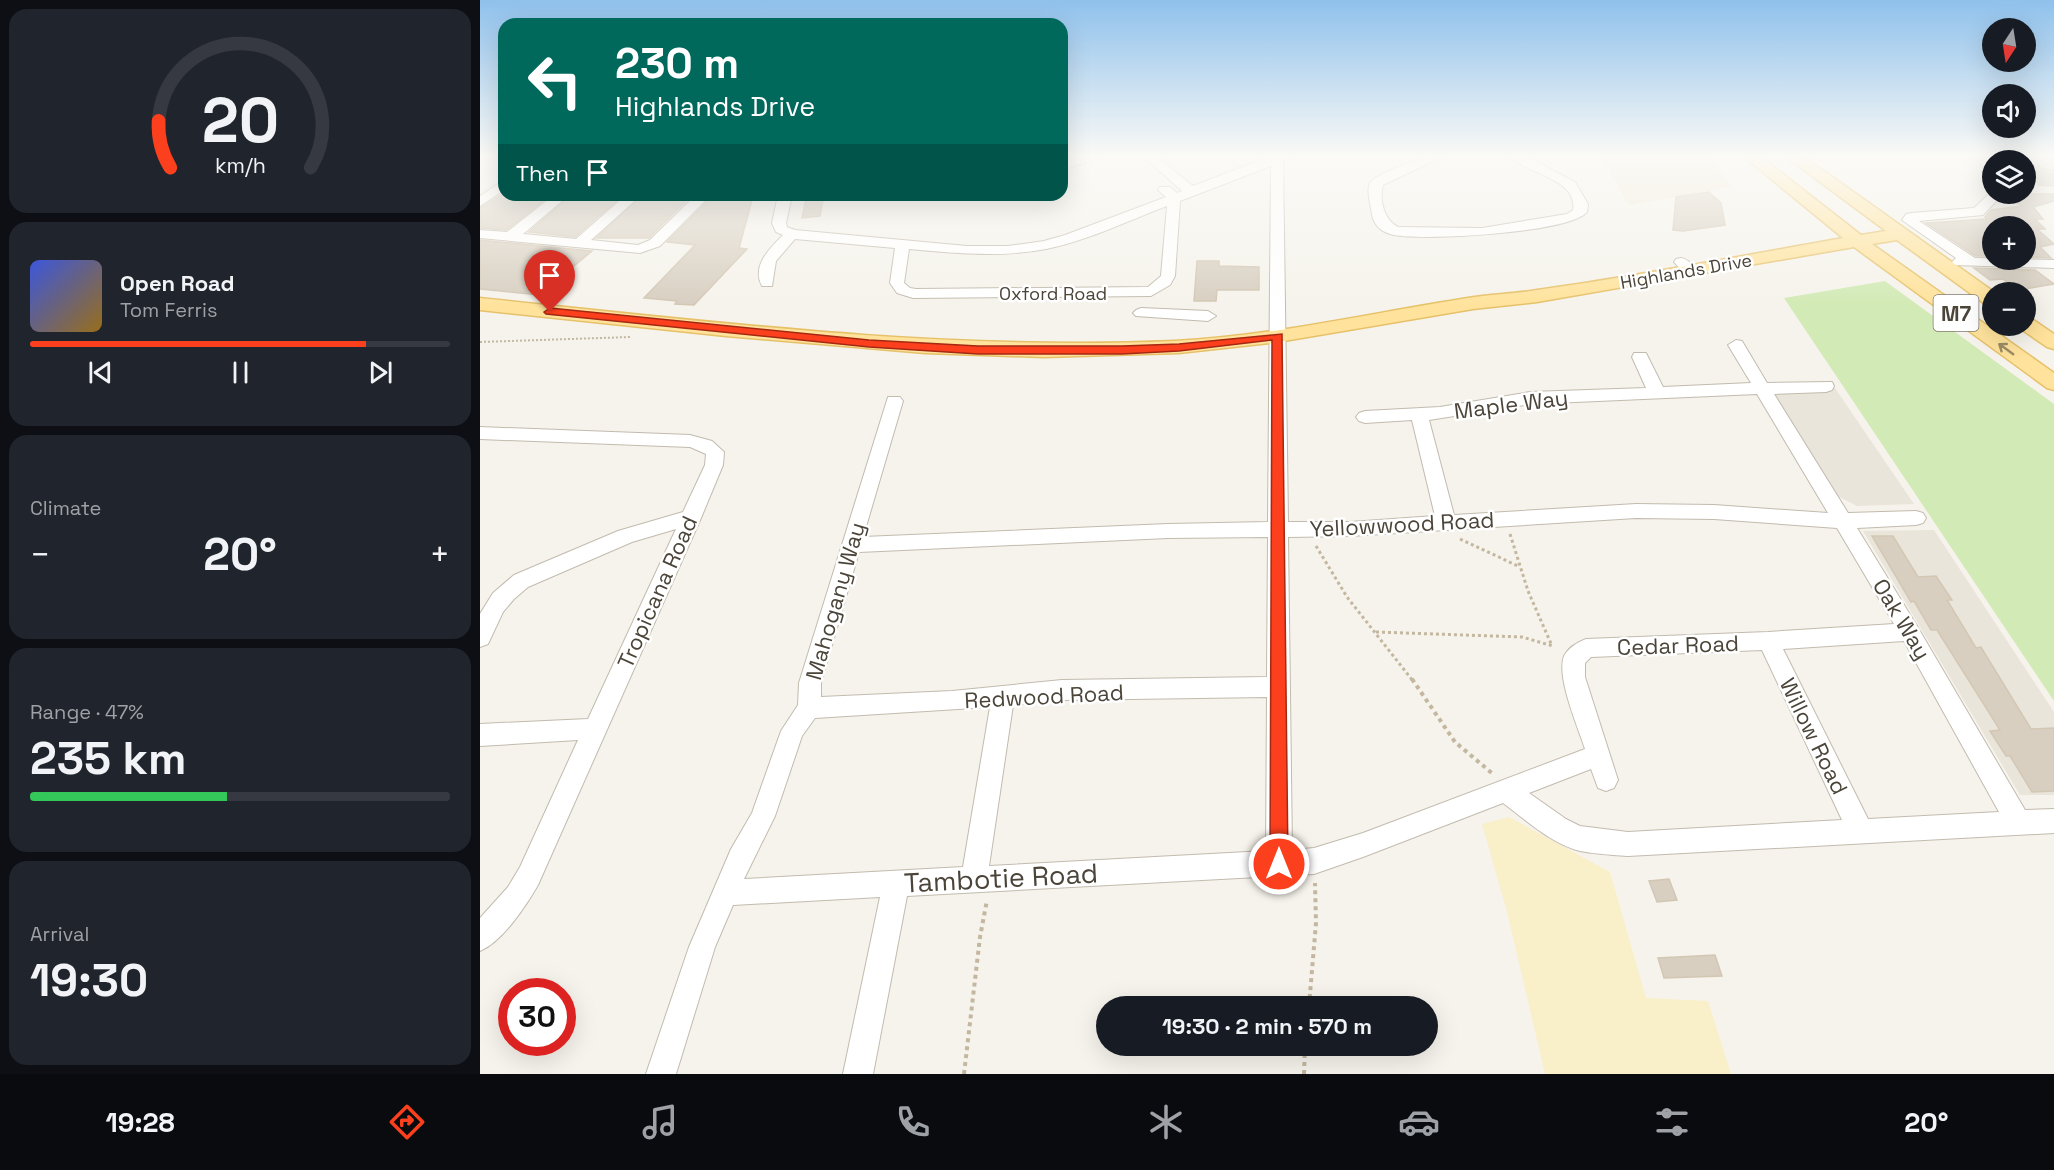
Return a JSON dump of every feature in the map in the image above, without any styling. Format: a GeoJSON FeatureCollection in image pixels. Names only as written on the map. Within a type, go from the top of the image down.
{"type":"FeatureCollection","features":[{"type":"Feature","properties":{"kind":"main road","name":"M7"},"geometry":{"type":"LineString","coordinates":[[1813,206],[1852,238],[2054,383]]}},
{"type":"Feature","properties":{"kind":"main road","name":"M7"},"geometry":{"type":"LineString","coordinates":[[1860,206],[1982,293]]}},
{"type":"Feature","properties":{"kind":"main road","name":"Highlands Drive"},"geometry":{"type":"LineString","coordinates":[[480,304],[869,344],[978,350],[1133,350],[1278,336],[1473,303],[1537,296],[1686,266],[1893,230]]}},
{"type":"Feature","properties":{"kind":"main road"},"geometry":{"type":"LineString","coordinates":[[2036,331],[2054,343]]}},
{"type":"Feature","properties":{"kind":"street"},"geometry":{"type":"LineString","coordinates":[[510,237],[548,206]]}},
{"type":"Feature","properties":{"kind":"street"},"geometry":{"type":"LineString","coordinates":[[578,244],[621,206]]}},
{"type":"Feature","properties":{"kind":"street"},"geometry":{"type":"LineString","coordinates":[[480,234],[633,249],[651,253],[655,243],[693,206]]}},
{"type":"Feature","properties":{"kind":"street"},"geometry":{"type":"LineString","coordinates":[[783,206],[779,223],[781,229],[792,234],[989,251],[1027,247],[1070,238],[1142,206]]}},
{"type":"Feature","properties":{"kind":"street","name":"Oxford Road"},"geometry":{"type":"LineString","coordinates":[[902,245],[897,283],[899,289],[906,292],[933,294],[1151,291],[1165,282],[1168,276],[1170,206]]}},
{"type":"Feature","properties":{"kind":"street"},"geometry":{"type":"LineString","coordinates":[[1279,206],[1279,864]]}},
{"type":"Feature","properties":{"kind":"street"},"geometry":{"type":"LineString","coordinates":[[1378,206],[1380,220],[1385,226],[1406,232],[1482,232],[1571,217],[1580,212],[1581,206]]}},
{"type":"Feature","properties":{"kind":"street"},"geometry":{"type":"LineString","coordinates":[[1970,261],[1909,220],[1911,217],[1978,212],[1984,206]]}},
{"type":"Feature","properties":{"kind":"street"},"geometry":{"type":"LineString","coordinates":[[767,282],[765,272],[769,259],[792,234]]}},
{"type":"Feature","properties":{"kind":"street"},"geometry":{"type":"LineString","coordinates":[[1941,264],[1970,261],[2054,264]]}},
{"type":"Feature","properties":{"kind":"street"},"geometry":{"type":"LineString","coordinates":[[1141,314],[1185,313],[1208,316]]}},
{"type":"Feature","properties":{"kind":"street","name":"Oak Way"},"geometry":{"type":"LineString","coordinates":[[1737,345],[1910,632],[2019,823]]}},
{"type":"Feature","properties":{"kind":"street"},"geometry":{"type":"LineString","coordinates":[[1640,357],[1657,392]]}},
{"type":"Feature","properties":{"kind":"street","name":"Maple Way"},"geometry":{"type":"LineString","coordinates":[[1365,417],[1419,414],[1530,398],[1826,386]]}},
{"type":"Feature","properties":{"kind":"street","name":"Mahogany Way"},"geometry":{"type":"LineString","coordinates":[[661,1074],[702,947],[740,858],[763,816],[792,731],[808,708],[810,683],[894,401]]}},
{"type":"Feature","properties":{"kind":"street"},"geometry":{"type":"LineString","coordinates":[[1419,414],[1446,522]]}},
{"type":"Feature","properties":{"kind":"street","name":"Tropicana Road"},"geometry":{"type":"LineString","coordinates":[[480,433],[690,441],[706,445],[715,453],[714,465],[691,519],[529,876],[516,896],[482,932]]}},
{"type":"Feature","properties":{"kind":"street","name":"Yellowwood Road"},"geometry":{"type":"LineString","coordinates":[[852,545],[1094,534],[1311,530],[1505,518],[1676,511],[1843,521],[1916,518]]}},
{"type":"Feature","properties":{"kind":"street"},"geometry":{"type":"LineString","coordinates":[[480,638],[498,600],[506,591],[521,581],[639,532],[666,523],[691,519]]}},
{"type":"Feature","properties":{"kind":"street","name":"Cedar Road"},"geometry":{"type":"LineString","coordinates":[[1574,659],[1586,648],[1768,641],[1910,632]]}},
{"type":"Feature","properties":{"kind":"street","name":"Willow Road"},"geometry":{"type":"LineString","coordinates":[[1768,641],[1861,832]]}},
{"type":"Feature","properties":{"kind":"street"},"geometry":{"type":"LineString","coordinates":[[1574,659],[1574,677],[1605,780]]}},
{"type":"Feature","properties":{"kind":"street","name":"Redwood Road"},"geometry":{"type":"LineString","coordinates":[[808,708],[952,701],[1072,690],[1279,687]]}},
{"type":"Feature","properties":{"kind":"street"},"geometry":{"type":"LineString","coordinates":[[983,879],[1003,695]]}},
{"type":"Feature","properties":{"kind":"street"},"geometry":{"type":"LineString","coordinates":[[480,735],[595,729]]}},
{"type":"Feature","properties":{"kind":"street","name":"Tambotie Road"},"geometry":{"type":"LineString","coordinates":[[724,894],[1314,861],[1363,845],[1598,754]]}},
{"type":"Feature","properties":{"kind":"street"},"geometry":{"type":"LineString","coordinates":[[1505,790],[1557,828],[1579,838],[1628,844],[2054,821]]}},
{"type":"Feature","properties":{"kind":"street"},"geometry":{"type":"LineString","coordinates":[[858,1074],[896,884]]}},
{"type":"Feature","properties":{"kind":"path"},"geometry":{"type":"LineString","coordinates":[[1505,518],[1518,566],[1541,624],[1553,646]]}},
{"type":"Feature","properties":{"kind":"path"},"geometry":{"type":"LineString","coordinates":[[1446,522],[1455,536],[1518,566]]}},
{"type":"Feature","properties":{"kind":"path"},"geometry":{"type":"LineString","coordinates":[[1311,530],[1317,550],[1347,597],[1409,674],[1455,742],[1500,780],[1505,790]]}},
{"type":"Feature","properties":{"kind":"path"},"geometry":{"type":"LineString","coordinates":[[1376,632],[1522,637],[1553,646],[1574,659]]}},
{"type":"Feature","properties":{"kind":"path"},"geometry":{"type":"LineString","coordinates":[[1310,996],[1316,923],[1314,861]]}},
{"type":"Feature","properties":{"kind":"path"},"geometry":{"type":"LineString","coordinates":[[964,1074],[980,937],[983,879]]}},
{"type":"Feature","properties":{"kind":"path"},"geometry":{"type":"LineString","coordinates":[[1304,1074],[1305,1056]]}},
{"type":"Feature","properties":{"kind":"shaded area"},"geometry":{"type":"Polygon","coordinates":[[[1835,388],[1914,504],[1857,506],[1835,495],[1774,395],[1783,390],[1835,388]]]}},
{"type":"Feature","properties":{"kind":"shaded area"},"geometry":{"type":"Polygon","coordinates":[[[1934,530],[2054,712],[2054,795],[2020,795],[1863,531],[1934,530]]]}},
{"type":"Feature","properties":{"kind":"green space"},"geometry":{"type":"Polygon","coordinates":[[[1885,281],[2054,404],[2054,701],[1784,298],[1885,281]]]}},
{"type":"Feature","properties":{"kind":"sand"},"geometry":{"type":"Polygon","coordinates":[[[1509,817],[1610,872],[1646,998],[1708,1001],[1731,1074],[1545,1074],[1507,912],[1482,824],[1509,817]]]}},
{"type":"Feature","properties":{"kind":"building"},"geometry":{"type":"Polygon","coordinates":[[[537,206],[506,230],[480,228],[480,208],[537,206]]]}},
{"type":"Feature","properties":{"kind":"building"},"geometry":{"type":"Polygon","coordinates":[[[558,206],[610,206],[575,237],[529,232],[558,206]]]}},
{"type":"Feature","properties":{"kind":"building"},"geometry":{"type":"Polygon","coordinates":[[[631,206],[681,206],[649,238],[596,238],[631,206]]]}},
{"type":"Feature","properties":{"kind":"building"},"geometry":{"type":"Polygon","coordinates":[[[703,206],[750,206],[739,248],[747,249],[694,305],[644,298],[695,245],[667,242],[703,206]]]}},
{"type":"Feature","properties":{"kind":"building"},"geometry":{"type":"Polygon","coordinates":[[[805,206],[822,206],[820,216],[802,218],[805,206]]]}},
{"type":"Feature","properties":{"kind":"building"},"geometry":{"type":"Polygon","coordinates":[[[1675,206],[1722,206],[1725,225],[1683,231],[1673,230],[1675,206]]]}},
{"type":"Feature","properties":{"kind":"building"},"geometry":{"type":"Polygon","coordinates":[[[2036,206],[2033,207],[2043,219],[2036,219],[2036,216],[1986,216],[1991,210],[2036,206]]]}},
{"type":"Feature","properties":{"kind":"building"},"geometry":{"type":"Polygon","coordinates":[[[1982,219],[1982,256],[1976,256],[1926,223],[1982,219]]]}},
{"type":"Feature","properties":{"kind":"building"},"geometry":{"type":"Polygon","coordinates":[[[2036,220],[2045,229],[2037,229],[2054,244],[2040,247],[2051,258],[2036,257],[2036,220]]]}},
{"type":"Feature","properties":{"kind":"building"},"geometry":{"type":"Polygon","coordinates":[[[480,240],[592,251],[539,295],[480,289],[480,240]]]}},
{"type":"Feature","properties":{"kind":"building"},"geometry":{"type":"Polygon","coordinates":[[[1197,261],[1219,261],[1219,266],[1259,267],[1259,290],[1217,290],[1216,301],[1194,301],[1197,261]]]}},
{"type":"Feature","properties":{"kind":"building"},"geometry":{"type":"Polygon","coordinates":[[[1974,268],[2035,270],[2054,284],[2036,287],[2036,282],[1990,280],[1974,268]]]}},
{"type":"Feature","properties":{"kind":"building"},"geometry":{"type":"Polygon","coordinates":[[[1872,536],[1893,536],[1918,577],[1936,576],[1952,600],[1947,600],[1976,648],[1981,647],[2031,729],[2054,728],[2054,791],[2032,792],[2010,756],[2006,756],[1990,731],[2000,730],[1937,630],[1931,630],[1914,601],[1911,602],[1872,536]]]}},
{"type":"Feature","properties":{"kind":"building"},"geometry":{"type":"Polygon","coordinates":[[[1669,879],[1677,900],[1657,902],[1649,881],[1669,879]]]}},
{"type":"Feature","properties":{"kind":"building"},"geometry":{"type":"Polygon","coordinates":[[[1715,955],[1722,976],[1664,978],[1658,958],[1715,955]]]}},
{"type":"Feature","properties":{"kind":"route"},"geometry":{"type":"LineString","coordinates":[[550,312],[869,344],[978,350],[1122,350],[1179,347],[1278,336],[1279,864]]}}]}
